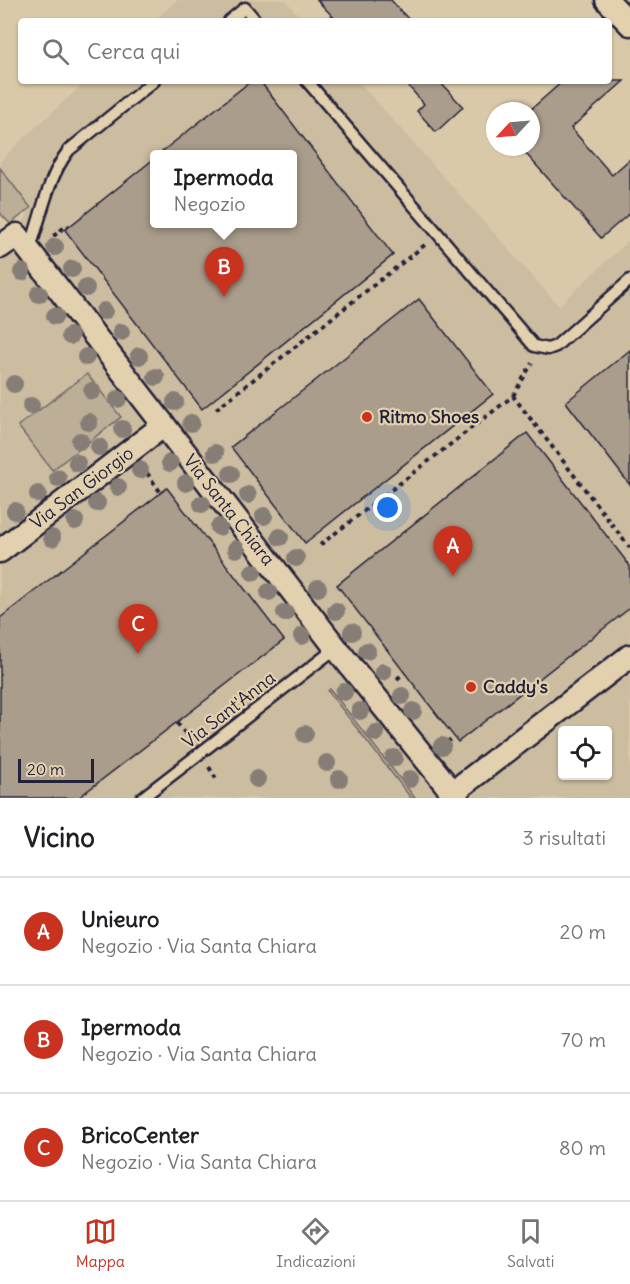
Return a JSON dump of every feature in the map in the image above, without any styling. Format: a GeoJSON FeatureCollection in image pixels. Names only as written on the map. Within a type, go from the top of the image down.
{"type":"FeatureCollection","features":[{"type":"Feature","properties":{"kind":"street"},"geometry":{"type":"LineString","coordinates":[[608,0],[630,24]]}},
{"type":"Feature","properties":{"kind":"street","name":"Via Santa Chiara"},"geometry":{"type":"LineString","coordinates":[[0,247],[17,235],[336,648],[455,795]]}},
{"type":"Feature","properties":{"kind":"street","name":"Via San Giorgio"},"geometry":{"type":"LineString","coordinates":[[0,550],[164,425]]}},
{"type":"Feature","properties":{"kind":"street"},"geometry":{"type":"LineString","coordinates":[[455,795],[630,656]]}},
{"type":"Feature","properties":{"kind":"lane"},"geometry":{"type":"LineString","coordinates":[[233,18],[245,8],[253,18]]}},
{"type":"Feature","properties":{"kind":"lane"},"geometry":{"type":"LineString","coordinates":[[29,251],[61,160],[69,150],[150,84]]}},
{"type":"Feature","properties":{"kind":"lane"},"geometry":{"type":"LineString","coordinates":[[310,84],[534,346],[541,349],[556,346],[630,280]]}},
{"type":"Feature","properties":{"kind":"lane","name":"Via Sant'Anna"},"geometry":{"type":"LineString","coordinates":[[142,798],[336,648]]}},
{"type":"Feature","properties":{"kind":"path"},"geometry":{"type":"LineString","coordinates":[[55,235],[67,225],[69,227]]}},
{"type":"Feature","properties":{"kind":"path"},"geometry":{"type":"LineString","coordinates":[[216,410],[438,234]]}},
{"type":"Feature","properties":{"kind":"path"},"geometry":{"type":"LineString","coordinates":[[320,545],[513,396],[541,349]]}},
{"type":"Feature","properties":{"kind":"path"},"geometry":{"type":"LineString","coordinates":[[513,396],[630,548]]}},
{"type":"Feature","properties":{"kind":"path"},"geometry":{"type":"LineString","coordinates":[[147,473],[161,493]]}},
{"type":"Feature","properties":{"kind":"path"},"geometry":{"type":"LineString","coordinates":[[397,679],[404,673]]}},
{"type":"Feature","properties":{"kind":"path"},"geometry":{"type":"LineString","coordinates":[[177,723],[188,738]]}},
{"type":"Feature","properties":{"kind":"path"},"geometry":{"type":"LineString","coordinates":[[447,742],[454,737]]}},
{"type":"Feature","properties":{"kind":"path"},"geometry":{"type":"LineString","coordinates":[[209,767],[218,782]]}},
{"type":"Feature","properties":{"kind":"shaded area"},"geometry":{"type":"Polygon","coordinates":[[[177,0],[285,0],[301,18],[157,18],[177,0]]]}},
{"type":"Feature","properties":{"kind":"shaded area"},"geometry":{"type":"Polygon","coordinates":[[[84,84],[361,84],[559,306],[630,239],[630,798],[0,798],[0,247],[17,235],[31,208],[0,168],[0,162],[18,143],[84,84]]]}},
{"type":"Feature","properties":{"kind":"shaded area"},"geometry":{"type":"Polygon","coordinates":[[[0,168],[31,208],[10,224],[0,213],[0,168]]]}},
{"type":"Feature","properties":{"kind":"shaded area"},"geometry":{"type":"Polygon","coordinates":[[[87,374],[121,417],[52,470],[18,426],[87,374]]]}},
{"type":"Feature","properties":{"kind":"shaded area"},"geometry":{"type":"Polygon","coordinates":[[[330,689],[415,798],[411,798],[328,691],[330,689]]]}},
{"type":"Feature","properties":{"kind":"building"},"geometry":{"type":"Polygon","coordinates":[[[317,0],[391,0],[407,18],[334,18],[317,0]]]}},
{"type":"Feature","properties":{"kind":"building"},"geometry":{"type":"Polygon","coordinates":[[[612,81],[624,81],[571,128],[612,175],[630,159],[630,213],[601,238],[528,156],[540,156],[539,102],[560,84],[612,84],[612,81]]]}},
{"type":"Feature","properties":{"kind":"building"},"geometry":{"type":"Polygon","coordinates":[[[247,84],[262,84],[393,255],[202,409],[65,230],[150,162],[150,228],[297,228],[297,150],[164,150],[247,84]]]}},
{"type":"Feature","properties":{"kind":"building"},"geometry":{"type":"Polygon","coordinates":[[[407,84],[442,84],[463,107],[436,132],[417,111],[424,104],[407,84]]]}},
{"type":"Feature","properties":{"kind":"building","name":"Ritmo Shoes"},"geometry":{"type":"Polygon","coordinates":[[[419,299],[493,394],[305,543],[231,447],[419,299]]]}},
{"type":"Feature","properties":{"kind":"building"},"geometry":{"type":"Polygon","coordinates":[[[630,350],[630,485],[566,402],[630,350]]]}},
{"type":"Feature","properties":{"kind":"building"},"geometry":{"type":"Polygon","coordinates":[[[527,433],[630,566],[630,608],[458,742],[337,585],[527,433]]]}},
{"type":"Feature","properties":{"kind":"building"},"geometry":{"type":"Polygon","coordinates":[[[167,488],[284,640],[78,798],[0,798],[0,618],[167,488]]]}},
{"type":"Feature","properties":{"kind":"place","name":"Ipermoda"},"geometry":{"type":"Point","coordinates":[224,297]}},
{"type":"Feature","properties":{"kind":"place","name":"Ritmo Shoes"},"geometry":{"type":"Point","coordinates":[367,417]}},
{"type":"Feature","properties":{"kind":"place","name":"Unieuro"},"geometry":{"type":"Point","coordinates":[453,576]}},
{"type":"Feature","properties":{"kind":"place","name":"BricoCenter"},"geometry":{"type":"Point","coordinates":[138,654]}},
{"type":"Feature","properties":{"kind":"place","name":"Caddy's"},"geometry":{"type":"Point","coordinates":[471,687]}}]}
